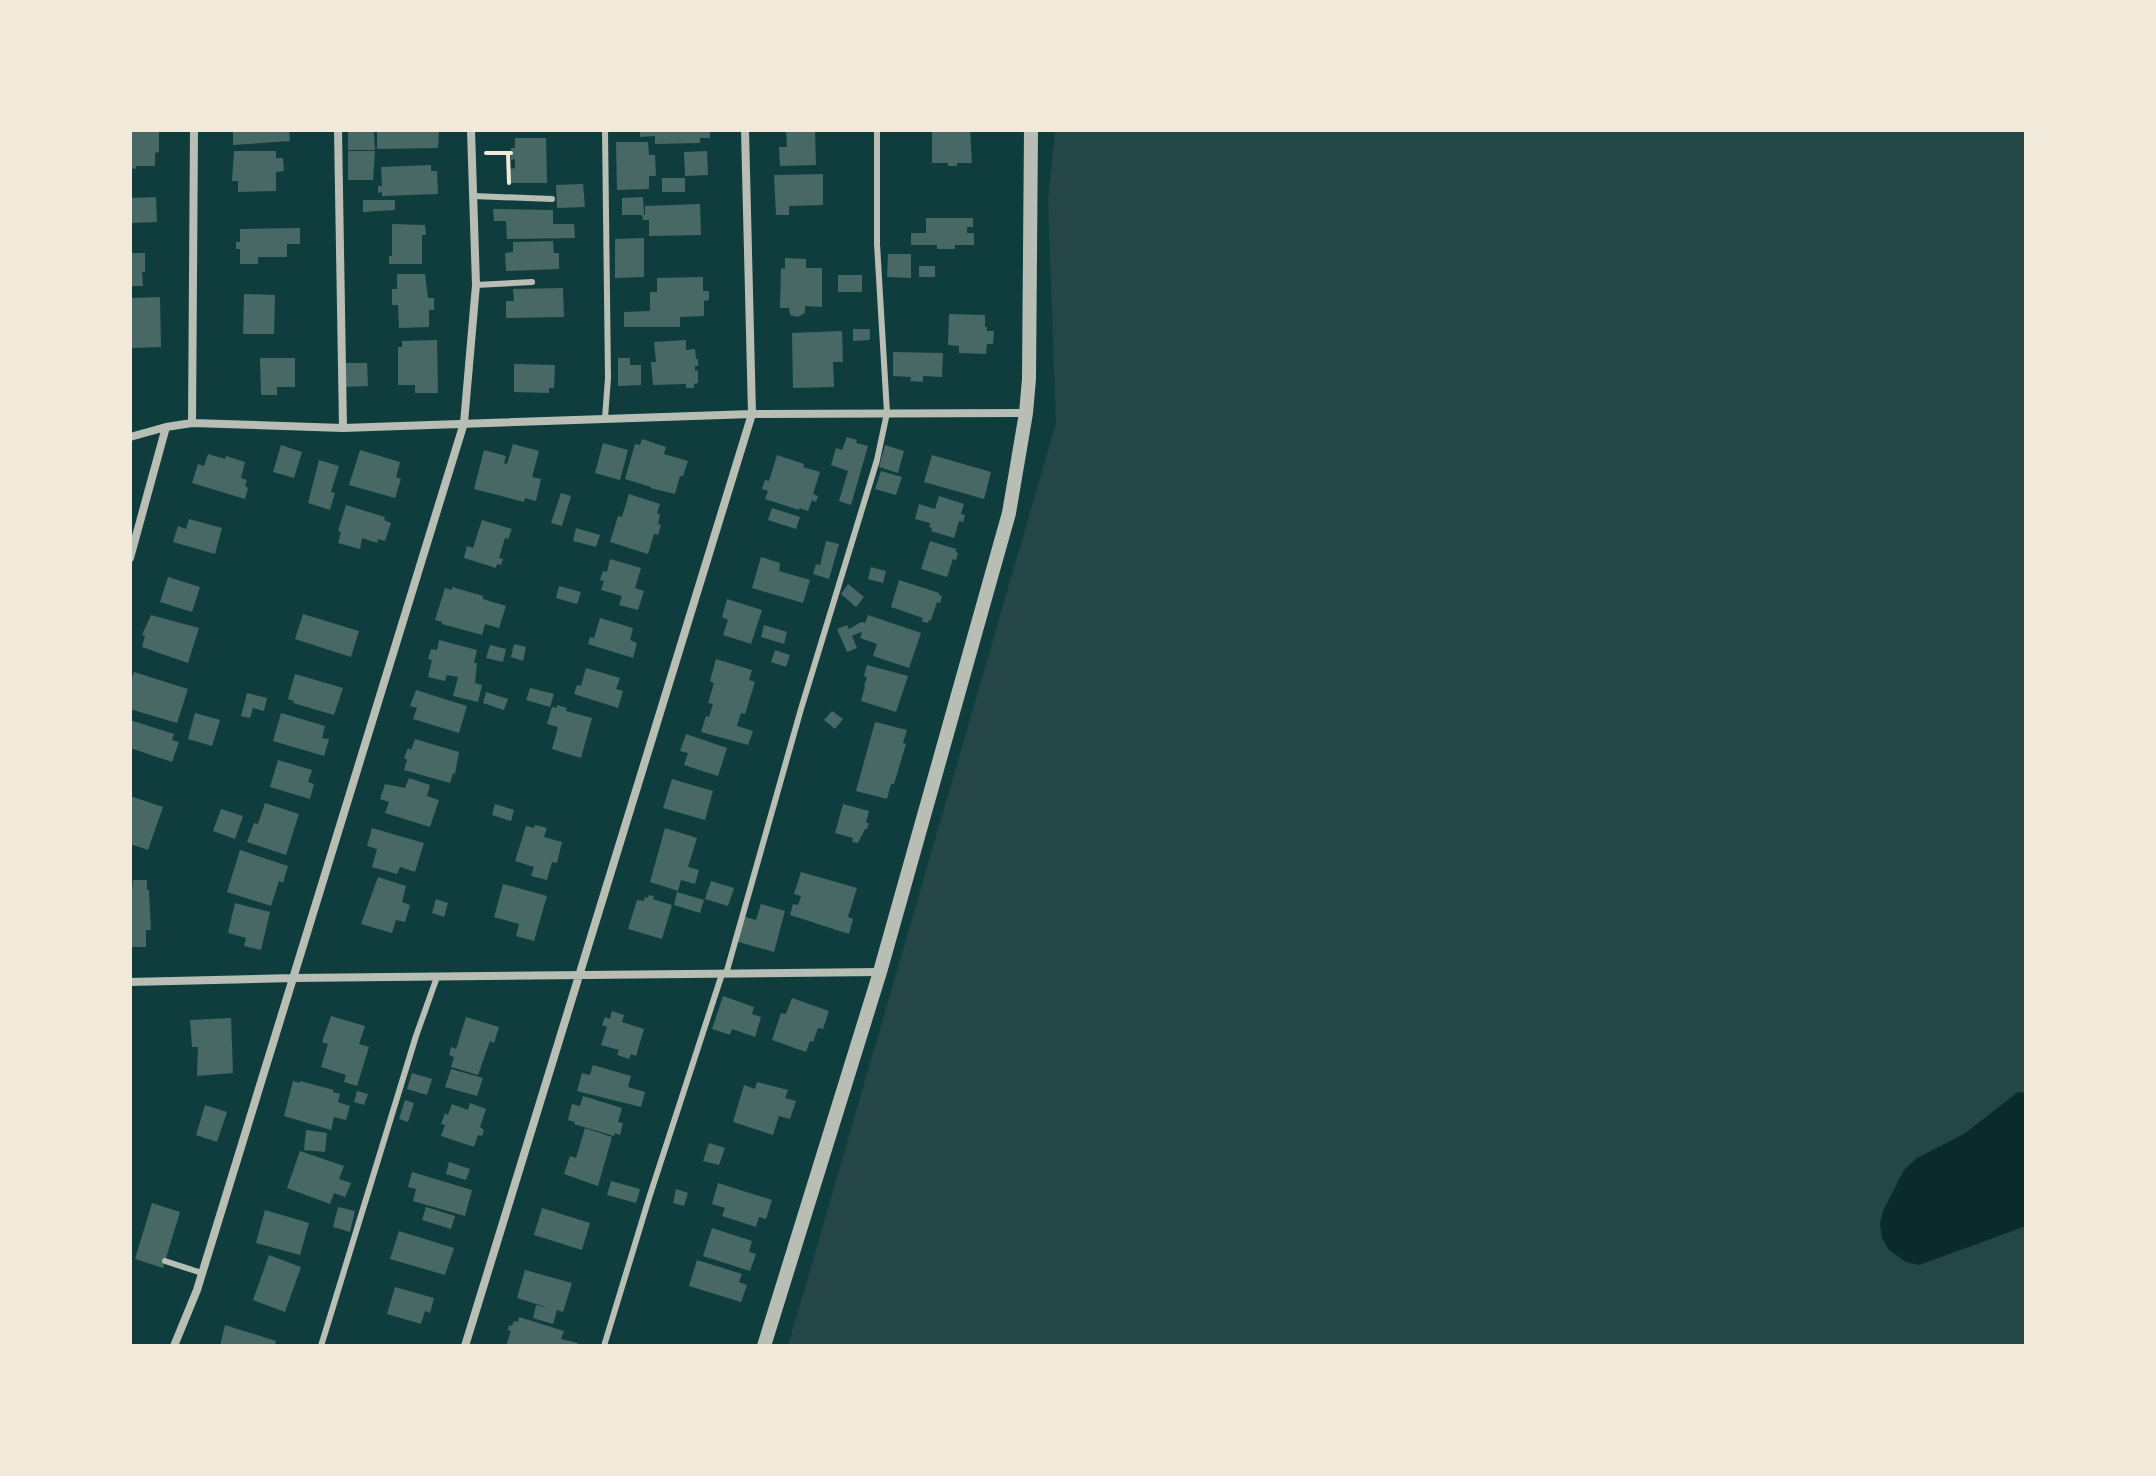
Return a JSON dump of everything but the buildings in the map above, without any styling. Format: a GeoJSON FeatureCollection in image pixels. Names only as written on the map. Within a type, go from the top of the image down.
{"type":"FeatureCollection","features":[{"type":"Feature","properties":{"kind":"street"},"geometry":{"type":"LineString","coordinates":[[192,423],[194,130]]}},
{"type":"Feature","properties":{"kind":"street"},"geometry":{"type":"LineString","coordinates":[[338,130],[343,428]]}},
{"type":"Feature","properties":{"kind":"street"},"geometry":{"type":"LineString","coordinates":[[174,1346],[202,1273],[464,423],[476,285],[471,130]]}},
{"type":"Feature","properties":{"kind":"street"},"geometry":{"type":"LineString","coordinates":[[465,1346],[752,414],[745,130]]}},
{"type":"Feature","properties":{"kind":"street"},"geometry":{"type":"LineString","coordinates":[[764,1346],[880,972],[1009,513],[1029,379],[1031,130]]}},
{"type":"Feature","properties":{"kind":"street"},"geometry":{"type":"LineString","coordinates":[[130,437],[192,423],[343,428],[752,414],[1026,413]]}},
{"type":"Feature","properties":{"kind":"street"},"geometry":{"type":"LineString","coordinates":[[130,558],[166,427]]}},
{"type":"Feature","properties":{"kind":"street"},"geometry":{"type":"LineString","coordinates":[[130,982],[880,972]]}},
{"type":"Feature","properties":{"kind":"lane"},"geometry":{"type":"LineString","coordinates":[[605,130],[608,378],[605,418]]}},
{"type":"Feature","properties":{"kind":"lane"},"geometry":{"type":"LineString","coordinates":[[604,1346],[649,1198],[724,974],[877,460],[887,413],[877,244],[877,130]]}},
{"type":"Feature","properties":{"kind":"lane"},"geometry":{"type":"LineString","coordinates":[[473,196],[552,199]]}},
{"type":"Feature","properties":{"kind":"lane"},"geometry":{"type":"LineString","coordinates":[[476,285],[532,282]]}},
{"type":"Feature","properties":{"kind":"lane"},"geometry":{"type":"LineString","coordinates":[[321,1346],[437,977]]}},
{"type":"Feature","properties":{"kind":"lane"},"geometry":{"type":"LineString","coordinates":[[165,1261],[202,1273]]}},
{"type":"Feature","properties":{"kind":"path"},"geometry":{"type":"LineString","coordinates":[[471,153],[510,153],[509,183],[516,188],[516,198]]}},
{"type":"Feature","properties":{"kind":"shaded area"},"geometry":{"type":"Polygon","coordinates":[[[1055,130],[2026,130],[2026,1346],[788,1346],[1056,423],[1048,200],[1055,130]]]}},
{"type":"Feature","properties":{"kind":"shaded area"},"geometry":{"type":"Polygon","coordinates":[[[2018,1092],[2026,1093],[2026,1226],[1919,1265],[1906,1262],[1889,1250],[1882,1238],[1880,1224],[1883,1211],[1904,1170],[1917,1158],[1964,1134],[2018,1092]]]}}]}
